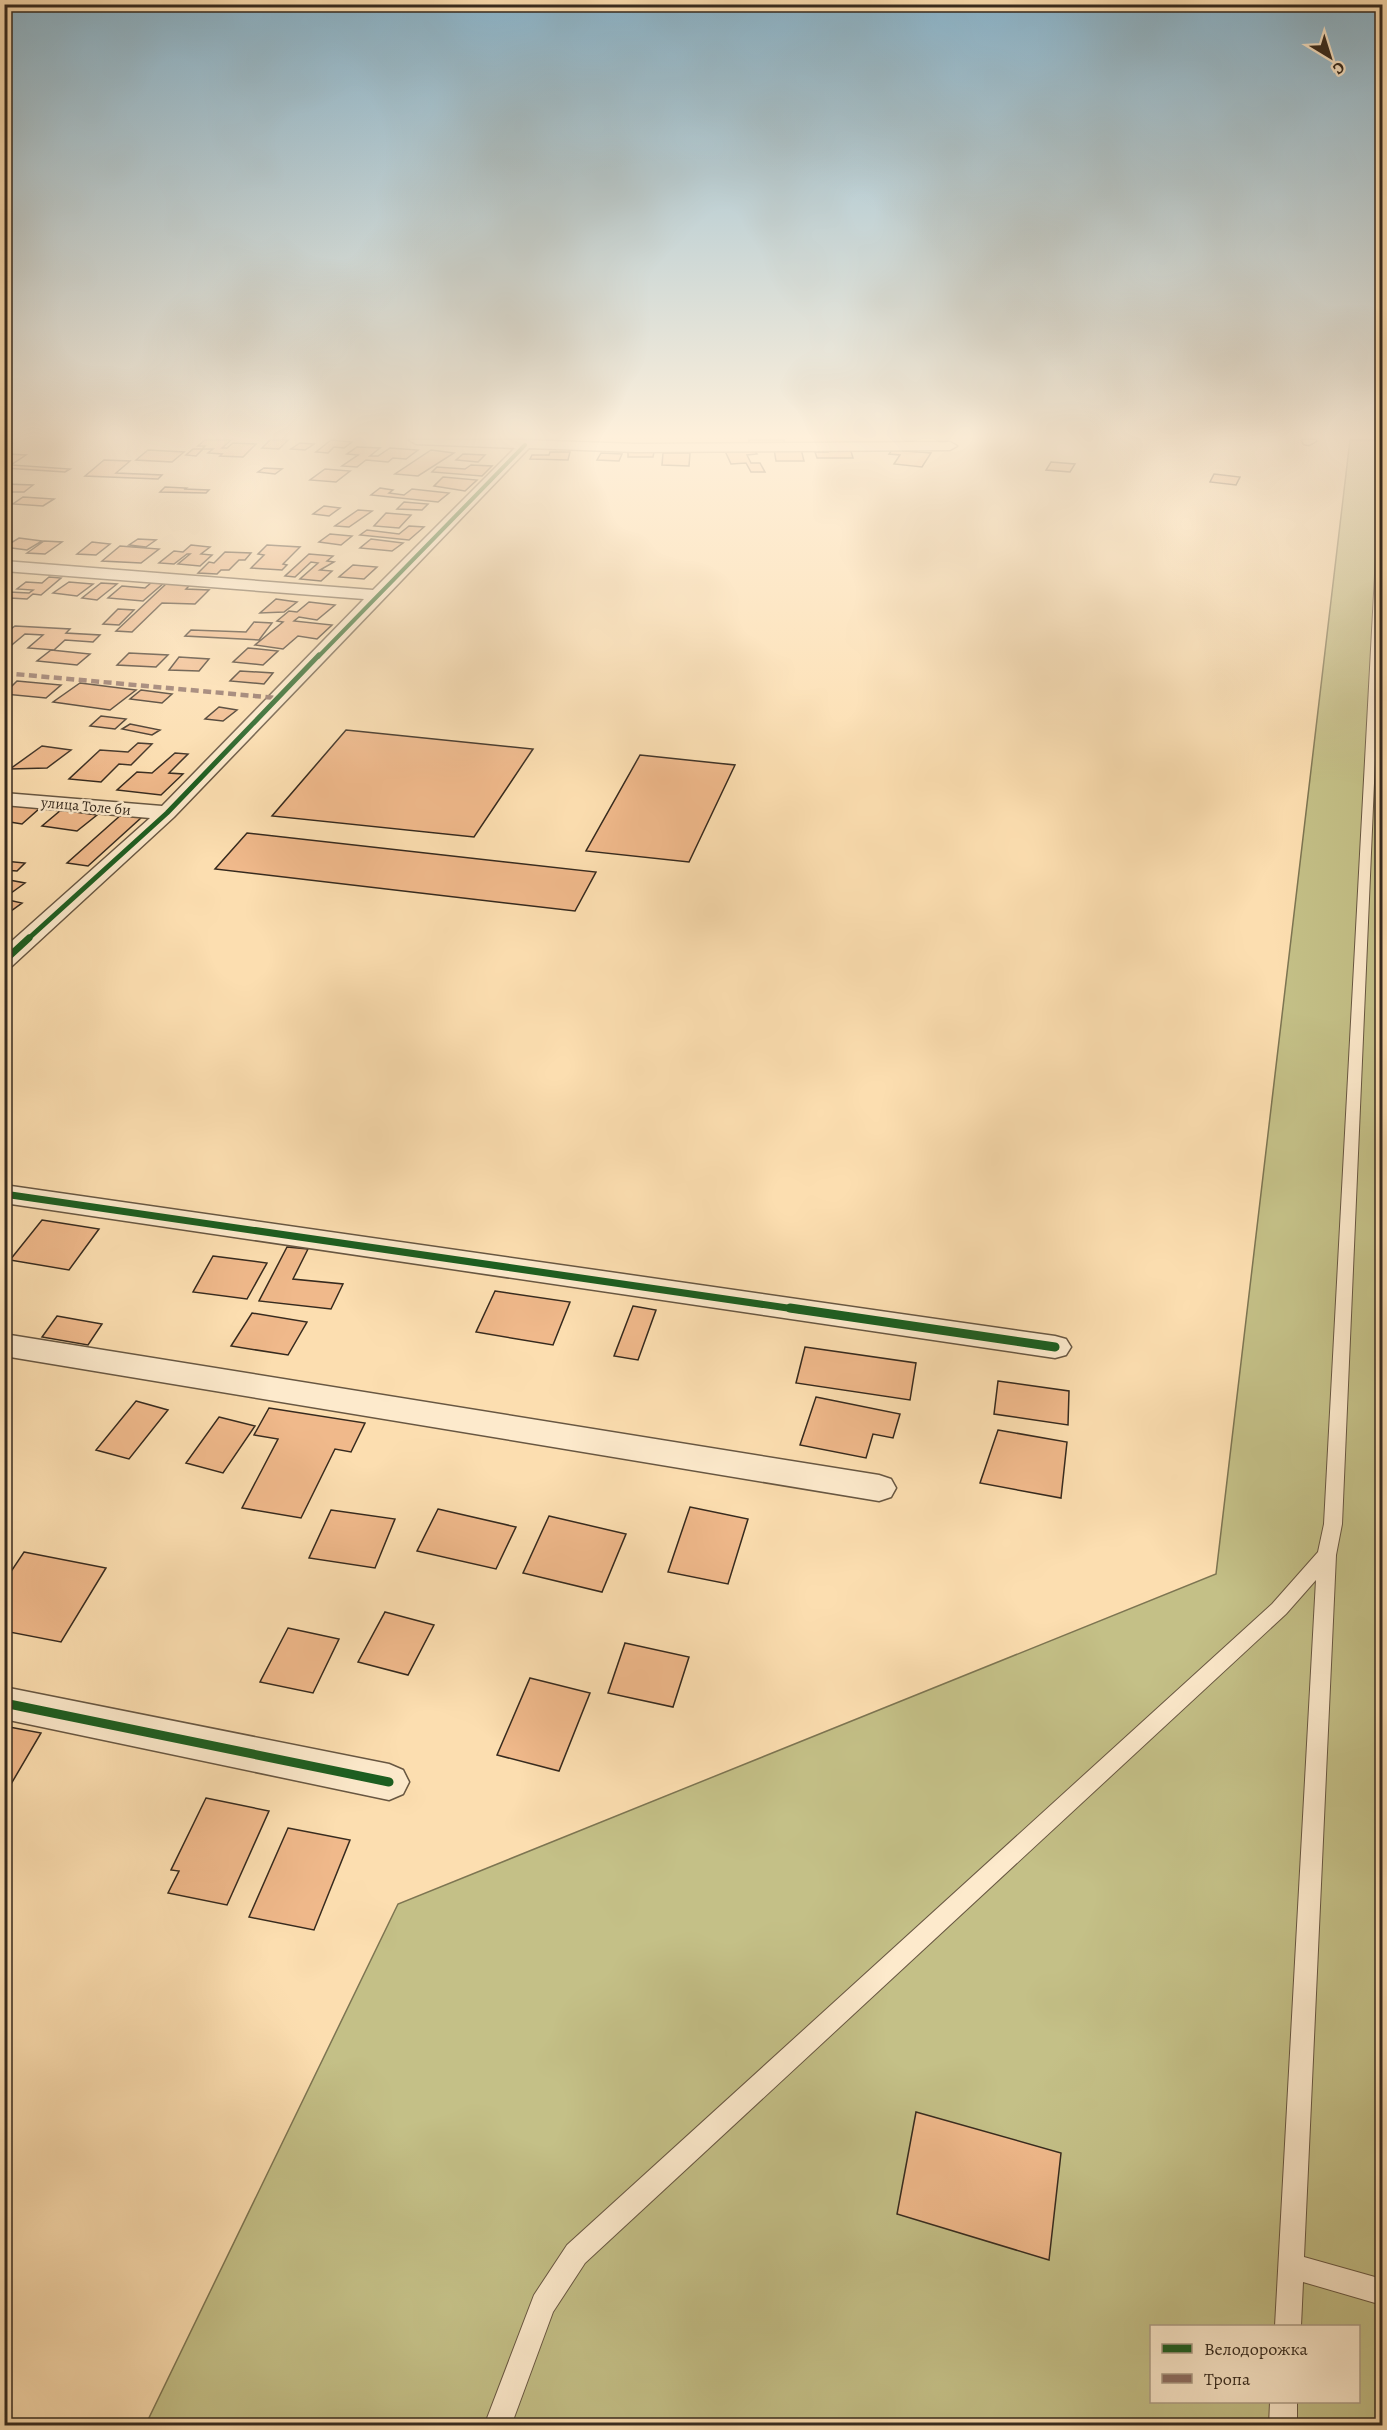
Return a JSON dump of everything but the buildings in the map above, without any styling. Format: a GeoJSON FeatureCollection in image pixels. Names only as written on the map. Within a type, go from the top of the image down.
{"type":"FeatureCollection","features":[{"type":"Feature","properties":{"kind":"street"},"geometry":{"type":"LineString","coordinates":[[4,961],[167,813],[418,553]]}},
{"type":"Feature","properties":{"kind":"street"},"geometry":{"type":"LineString","coordinates":[[4,566],[377,595]]}},
{"type":"Feature","properties":{"kind":"street","name":"улица Толе би"},"geometry":{"type":"LineString","coordinates":[[4,799],[167,813]]}},
{"type":"Feature","properties":{"kind":"street"},"geometry":{"type":"LineString","coordinates":[[4,1194],[1055,1347]]}},
{"type":"Feature","properties":{"kind":"street"},"geometry":{"type":"LineString","coordinates":[[4,1345],[879,1488]]}},
{"type":"Feature","properties":{"kind":"street"},"geometry":{"type":"LineString","coordinates":[[4,1703],[389,1782]]}},
{"type":"Feature","properties":{"kind":"lane"},"geometry":{"type":"LineString","coordinates":[[1288,2325],[1327,1555],[1333,1524],[1381,553]]}},
{"type":"Feature","properties":{"kind":"lane"},"geometry":{"type":"LineString","coordinates":[[497,2426],[543,2304],[576,2254],[1279,1609],[1327,1555]]}},
{"type":"Feature","properties":{"kind":"lane"},"geometry":{"type":"LineString","coordinates":[[1291,2266],[1383,2292]]}},
{"type":"Feature","properties":{"kind":"lane"},"geometry":{"type":"LineString","coordinates":[[1283,2426],[1284,2403]]}},
{"type":"Feature","properties":{"kind":"shaded area"},"geometry":{"type":"Polygon","coordinates":[[[1337,553],[1382,553],[1382,2425],[145,2426],[398,1904],[1216,1574],[1337,553]]]}},
{"type":"Feature","properties":{"kind":"marked path"},"geometry":{"type":"LineString","coordinates":[[4,673],[277,698]]}},
{"type":"Feature","properties":{"kind":"cycle path"},"geometry":{"type":"LineString","coordinates":[[4,961],[167,813],[418,553]]}},
{"type":"Feature","properties":{"kind":"cycle path"},"geometry":{"type":"LineString","coordinates":[[4,1194],[1055,1347]]}},
{"type":"Feature","properties":{"kind":"cycle path"},"geometry":{"type":"LineString","coordinates":[[4,1703],[389,1782]]}}]}
